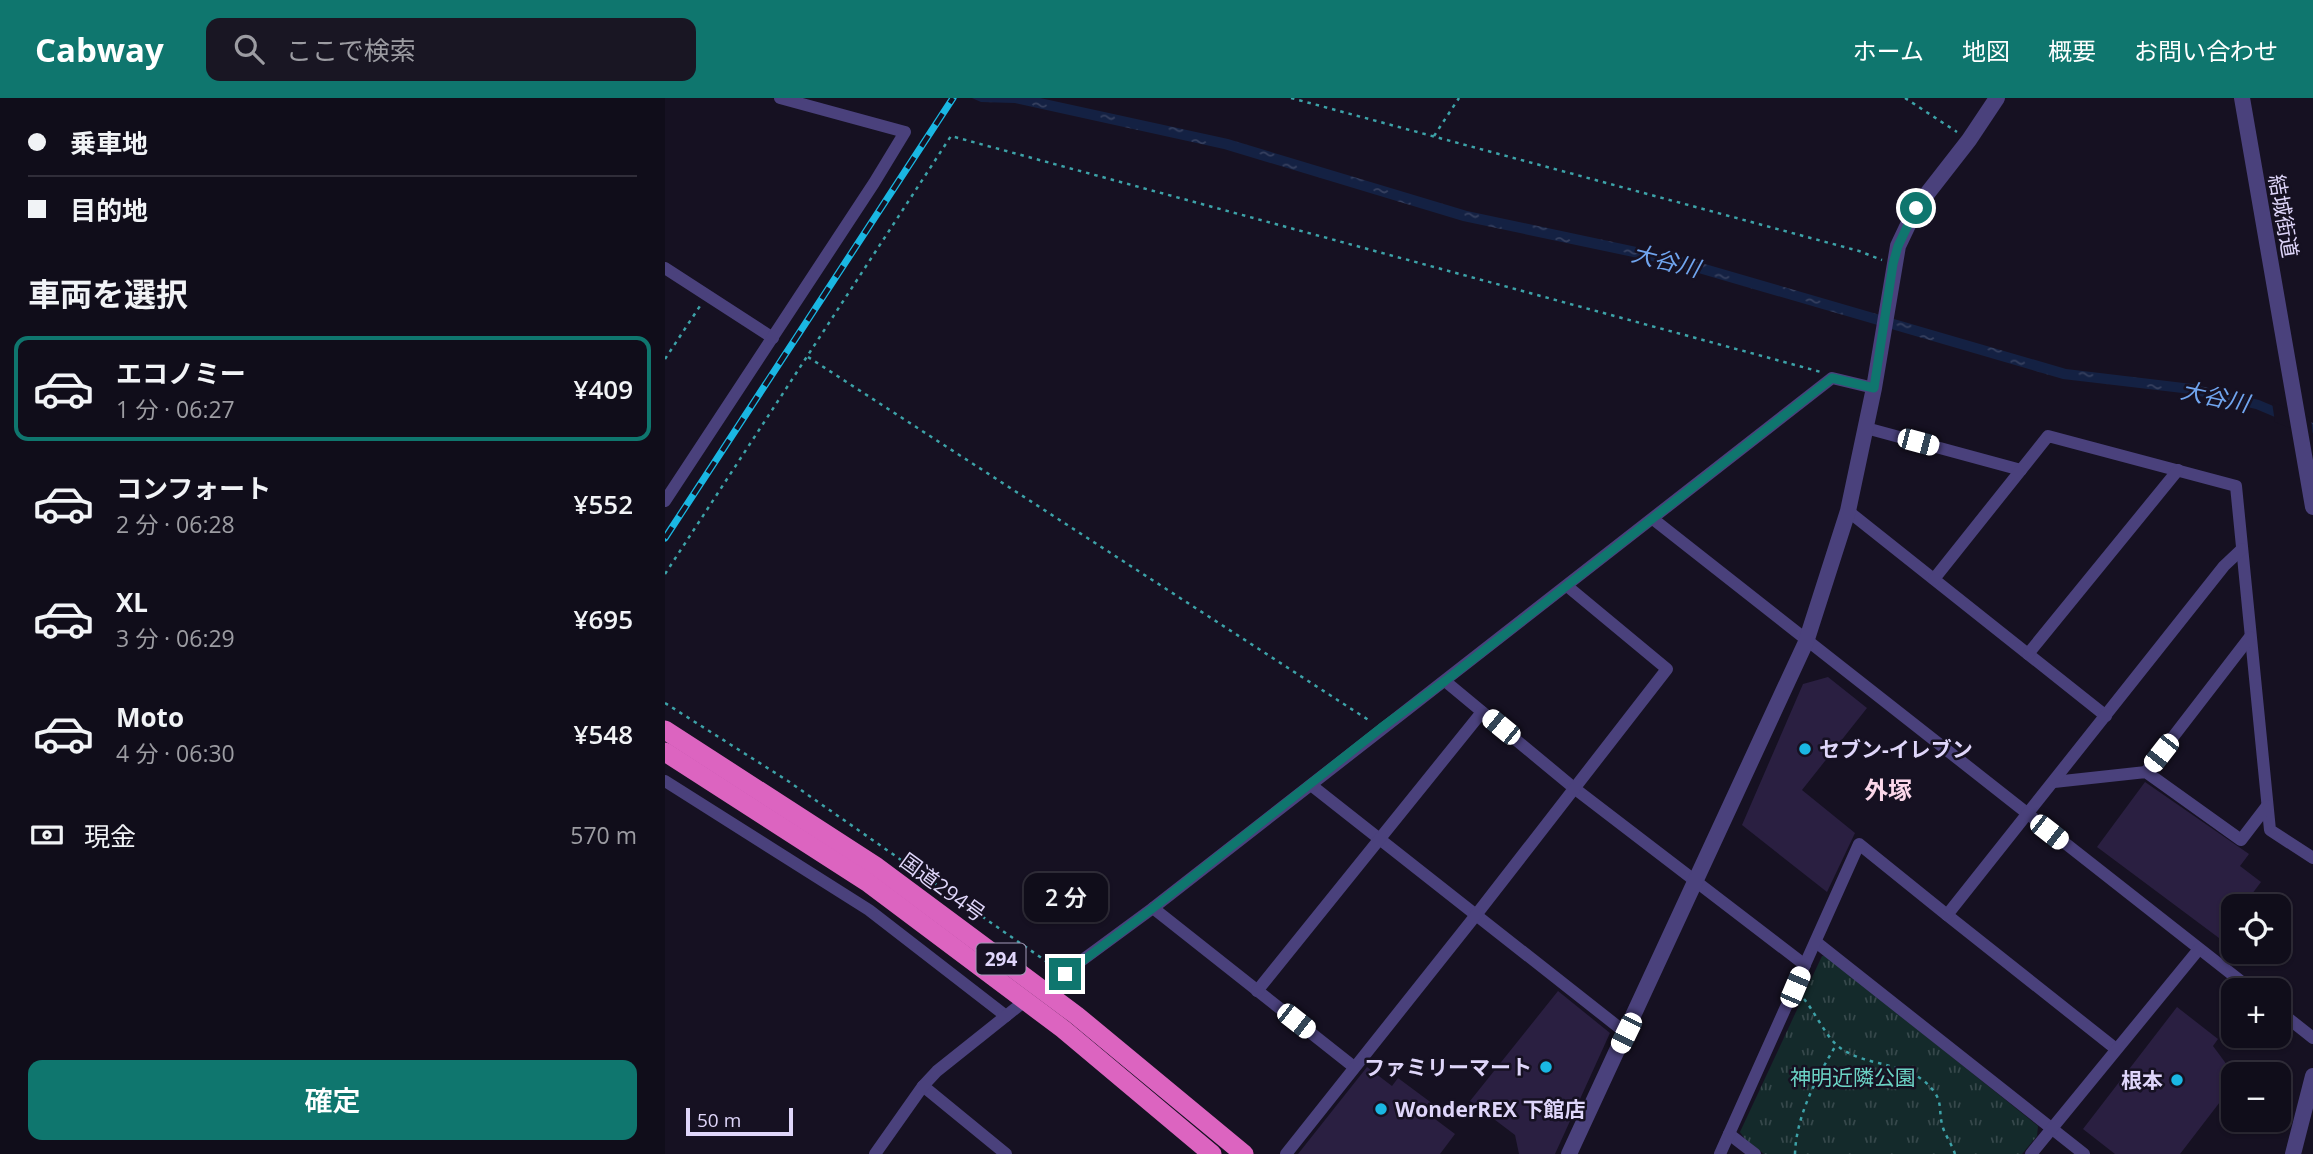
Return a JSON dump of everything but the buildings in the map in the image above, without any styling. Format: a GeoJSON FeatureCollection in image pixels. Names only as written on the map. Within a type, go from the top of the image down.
{"type":"FeatureCollection","features":[{"type":"Feature","properties":{"kind":"highway","name":"国道294号"},"geometry":{"type":"LineString","coordinates":[[665,730],[1026,1000],[1212,1154]]}},
{"type":"Feature","properties":{"kind":"highway","name":"国道294号"},"geometry":{"type":"LineString","coordinates":[[665,752],[741,788],[877,867],[1043,989],[1244,1154]]}},
{"type":"Feature","properties":{"kind":"street"},"geometry":{"type":"LineString","coordinates":[[665,501],[905,132],[780,98]]}},
{"type":"Feature","properties":{"kind":"street"},"geometry":{"type":"LineString","coordinates":[[1569,1154],[1806,642],[1848,511],[1866,428],[1898,246],[1916,208],[1969,140],[1997,98]]}},
{"type":"Feature","properties":{"kind":"street","name":"結城街道"},"geometry":{"type":"LineString","coordinates":[[2242,98],[2313,507]]}},
{"type":"Feature","properties":{"kind":"street"},"geometry":{"type":"LineString","coordinates":[[665,268],[773,338]]}},
{"type":"Feature","properties":{"kind":"street"},"geometry":{"type":"LineString","coordinates":[[1043,989],[1153,908],[1832,378],[1874,380]]}},
{"type":"Feature","properties":{"kind":"street"},"geometry":{"type":"LineString","coordinates":[[1866,428],[2021,470]]}},
{"type":"Feature","properties":{"kind":"street"},"geometry":{"type":"LineString","coordinates":[[1934,579],[2048,436],[2236,486],[2270,830],[2313,858]]}},
{"type":"Feature","properties":{"kind":"street"},"geometry":{"type":"LineString","coordinates":[[2028,654],[2178,470]]}},
{"type":"Feature","properties":{"kind":"street"},"geometry":{"type":"LineString","coordinates":[[1848,511],[2106,716]]}},
{"type":"Feature","properties":{"kind":"street"},"geometry":{"type":"LineString","coordinates":[[1653,519],[2027,816],[2236,978]]}},
{"type":"Feature","properties":{"kind":"street"},"geometry":{"type":"LineString","coordinates":[[1947,915],[2224,566],[2242,548]]}},
{"type":"Feature","properties":{"kind":"street"},"geometry":{"type":"LineString","coordinates":[[1286,1154],[1667,668],[1567,586]]}},
{"type":"Feature","properties":{"kind":"street"},"geometry":{"type":"LineString","coordinates":[[2146,772],[2251,637]]}},
{"type":"Feature","properties":{"kind":"street"},"geometry":{"type":"LineString","coordinates":[[1445,681],[1574,788],[1805,965]]}},
{"type":"Feature","properties":{"kind":"street"},"geometry":{"type":"LineString","coordinates":[[1257,990],[1482,712]]}},
{"type":"Feature","properties":{"kind":"street"},"geometry":{"type":"LineString","coordinates":[[2054,782],[2146,772],[2241,840],[2267,806]]}},
{"type":"Feature","properties":{"kind":"street"},"geometry":{"type":"LineString","coordinates":[[665,781],[869,911],[1006,1016]]}},
{"type":"Feature","properties":{"kind":"street"},"geometry":{"type":"LineString","coordinates":[[1311,785],[1626,1033]]}},
{"type":"Feature","properties":{"kind":"street"},"geometry":{"type":"LineString","coordinates":[[1720,1154],[1859,844],[2116,1049]]}},
{"type":"Feature","properties":{"kind":"street"},"geometry":{"type":"LineString","coordinates":[[1153,908],[1354,1067]]}},
{"type":"Feature","properties":{"kind":"street"},"geometry":{"type":"LineString","coordinates":[[1816,942],[2084,1154]]}},
{"type":"Feature","properties":{"kind":"street"},"geometry":{"type":"LineString","coordinates":[[2031,1154],[2199,949]]}},
{"type":"Feature","properties":{"kind":"street"},"geometry":{"type":"LineString","coordinates":[[875,1154],[923,1086],[937,1071],[1026,1000]]}},
{"type":"Feature","properties":{"kind":"street"},"geometry":{"type":"LineString","coordinates":[[2291,1021],[2313,1038]]}},
{"type":"Feature","properties":{"kind":"street"},"geometry":{"type":"LineString","coordinates":[[2293,1154],[2313,1076]]}},
{"type":"Feature","properties":{"kind":"street"},"geometry":{"type":"LineString","coordinates":[[923,1086],[1006,1154]]}},
{"type":"Feature","properties":{"kind":"street"},"geometry":{"type":"LineString","coordinates":[[1729,1134],[1755,1154]]}},
{"type":"Feature","properties":{"kind":"path"},"geometry":{"type":"LineString","coordinates":[[1291,98],[1859,251],[1893,268]]}},
{"type":"Feature","properties":{"kind":"path"},"geometry":{"type":"LineString","coordinates":[[1434,136],[1459,98]]}},
{"type":"Feature","properties":{"kind":"path"},"geometry":{"type":"LineString","coordinates":[[1905,98],[1969,140]]}},
{"type":"Feature","properties":{"kind":"path"},"geometry":{"type":"LineString","coordinates":[[665,574],[951,136],[1818,370],[1832,378]]}},
{"type":"Feature","properties":{"kind":"path"},"geometry":{"type":"LineString","coordinates":[[665,359],[707,295]]}},
{"type":"Feature","properties":{"kind":"path"},"geometry":{"type":"LineString","coordinates":[[808,357],[1381,728]]}},
{"type":"Feature","properties":{"kind":"path"},"geometry":{"type":"LineString","coordinates":[[665,704],[788,780],[1065,974]]}},
{"type":"Feature","properties":{"kind":"path"},"geometry":{"type":"LineString","coordinates":[[1795,987],[1818,1015],[1836,1045],[1845,1051],[1910,1071],[1934,1091],[1940,1102],[1942,1126],[1955,1154]]}},
{"type":"Feature","properties":{"kind":"path"},"geometry":{"type":"LineString","coordinates":[[1795,1154],[1798,1134],[1816,1077],[1836,1045]]}},
{"type":"Feature","properties":{"kind":"green space","name":"神明近隣公園"},"geometry":{"type":"Polygon","coordinates":[[[1822,956],[1826,956],[2038,1126],[2037,1136],[2022,1154],[1764,1154],[1745,1139],[1740,1132],[1822,956]]]}},
{"type":"Feature","properties":{"kind":"water","name":"大谷川"},"geometry":{"type":"Polygon","coordinates":[[[972,98],[1040,98],[1228,139],[1467,211],[1674,255],[2066,369],[2192,384],[2259,400],[2313,423],[2313,433],[2256,409],[2191,394],[2063,379],[1671,265],[1463,221],[1224,149],[1015,103],[981,102],[972,98]]]}},
{"type":"Feature","properties":{"kind":"pier"},"geometry":{"type":"Polygon","coordinates":[[[2272,402],[2311,418],[2313,437],[2275,422],[2272,402]]]}},
{"type":"Feature","properties":{"kind":"railway"},"geometry":{"type":"LineString","coordinates":[[665,538],[953,98]]}},
{"type":"Feature","properties":{"kind":"place","name":"セブン-イレブン"},"geometry":{"type":"Point","coordinates":[1805,749]}},
{"type":"Feature","properties":{"kind":"place","name":"ファミリーマート"},"geometry":{"type":"Point","coordinates":[1546,1067]}},
{"type":"Feature","properties":{"kind":"place","name":"根本"},"geometry":{"type":"Point","coordinates":[2177,1080]}},
{"type":"Feature","properties":{"kind":"place","name":"WonderREX 下館店"},"geometry":{"type":"Point","coordinates":[1381,1109]}},
{"type":"Feature","properties":{"kind":"district","name":"外塚"},"geometry":{"type":"Point","coordinates":[1888,789]}},
{"type":"Feature","properties":{"kind":"route"},"geometry":{"type":"LineString","coordinates":[[1065,974],[1832,378],[1874,388],[1893,264],[1898,246],[1916,208]]}}]}
